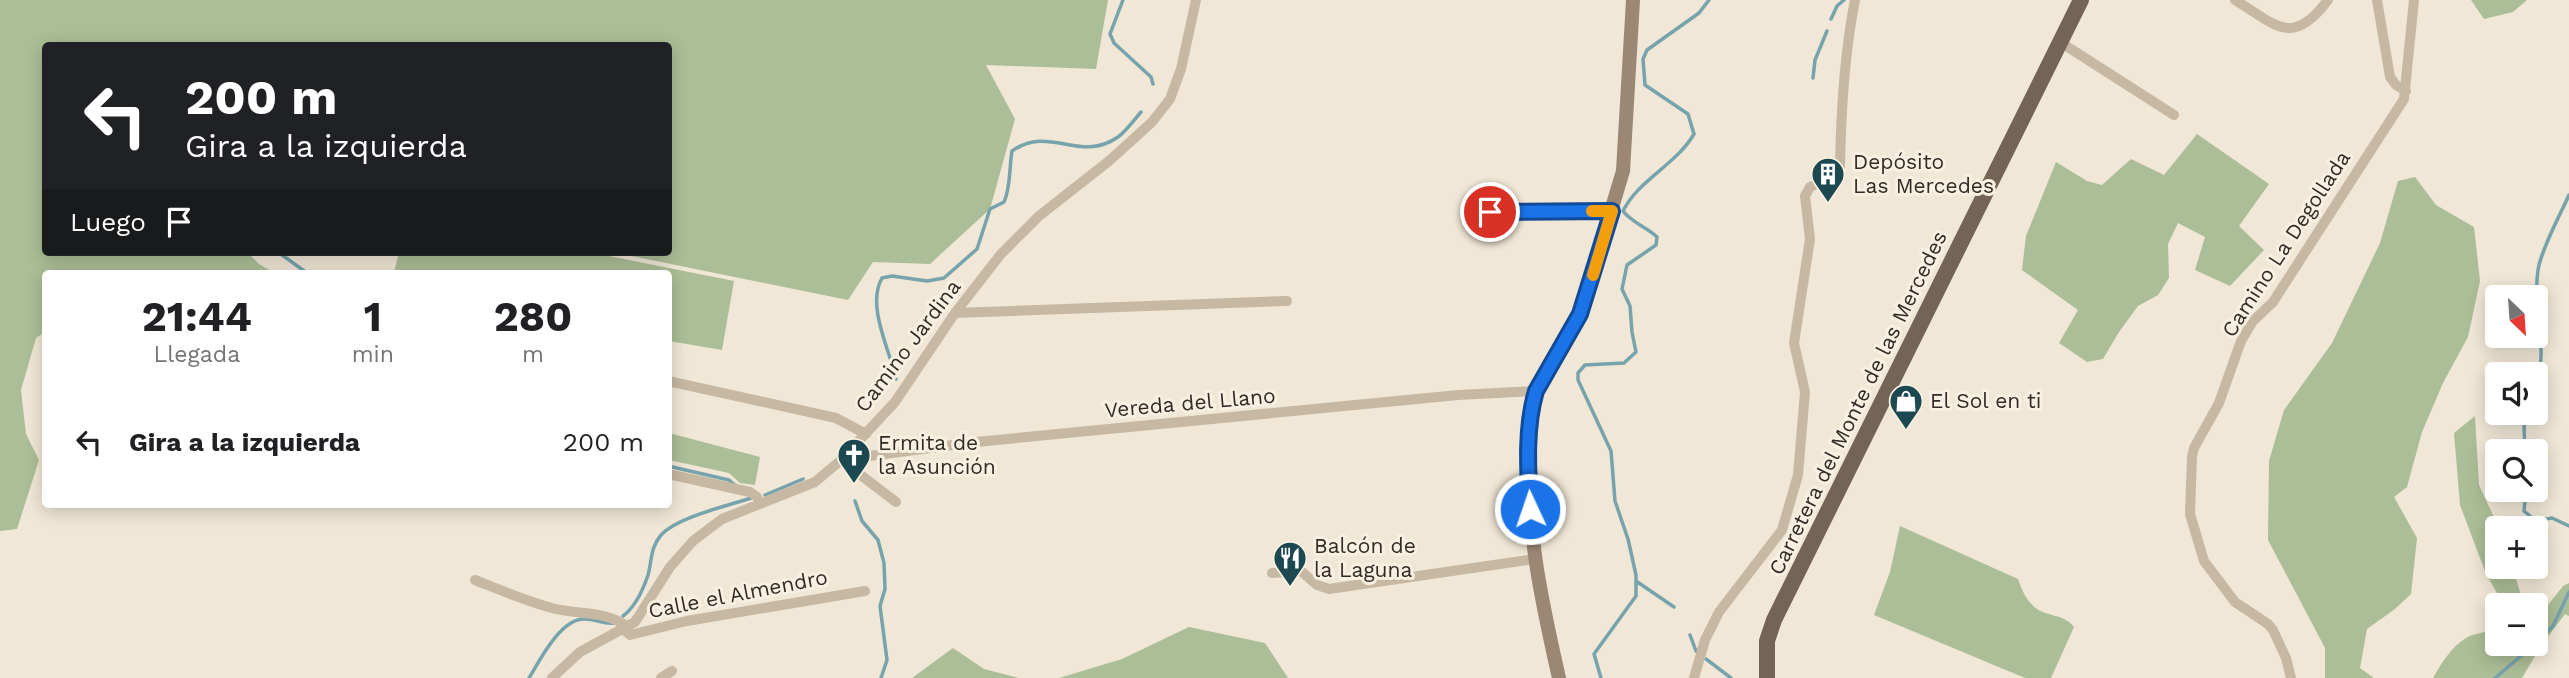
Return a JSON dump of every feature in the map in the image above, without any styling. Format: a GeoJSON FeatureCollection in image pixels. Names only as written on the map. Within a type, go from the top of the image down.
{"type":"FeatureCollection","features":[{"type":"Feature","properties":{"kind":"main road"},"geometry":{"type":"LineString","coordinates":[[1559,678],[1531,529],[1528,468],[1533,402],[1536,391],[1580,314],[1612,211],[1626,152],[1633,0]]}},
{"type":"Feature","properties":{"kind":"main road","name":"Carretera del Monte de las Mercedes"},"geometry":{"type":"LineString","coordinates":[[1768,678],[1767,641],[1774,620],[2081,0]]}},
{"type":"Feature","properties":{"kind":"street","name":"Camino Jardina"},"geometry":{"type":"LineString","coordinates":[[552,678],[580,652],[635,622],[670,568],[693,541],[722,519],[815,482],[844,457],[895,402],[955,313],[1001,254],[1039,216],[1109,161],[1152,122],[1170,99],[1181,69],[1196,0]]}},
{"type":"Feature","properties":{"kind":"street"},"geometry":{"type":"LineString","coordinates":[[1694,678],[1705,640],[1719,612],[1782,530],[1798,475],[1805,393],[1794,343],[1810,239],[1805,196],[1810,187],[1836,175],[1840,166],[1842,99],[1855,0]]}},
{"type":"Feature","properties":{"kind":"street"},"geometry":{"type":"LineString","coordinates":[[2235,0],[2278,26],[2291,29],[2302,27],[2314,18],[2328,0]]}},
{"type":"Feature","properties":{"kind":"street"},"geometry":{"type":"LineString","coordinates":[[2377,0],[2390,78],[2406,91],[2414,0]]}},
{"type":"Feature","properties":{"kind":"street"},"geometry":{"type":"LineString","coordinates":[[2060,42],[2174,116]]}},
{"type":"Feature","properties":{"kind":"street","name":"Camino La Degollada"},"geometry":{"type":"LineString","coordinates":[[2291,678],[2286,658],[2273,630],[2235,601],[2204,561],[2190,513],[2192,457],[2194,447],[2219,403],[2241,341],[2253,321],[2273,302],[2404,99],[2406,91]]}},
{"type":"Feature","properties":{"kind":"street"},"geometry":{"type":"LineString","coordinates":[[1490,212],[1612,211]]}},
{"type":"Feature","properties":{"kind":"street"},"geometry":{"type":"LineString","coordinates":[[955,313],[1287,301]]}},
{"type":"Feature","properties":{"kind":"street"},"geometry":{"type":"LineString","coordinates":[[672,382],[836,418],[866,433]]}},
{"type":"Feature","properties":{"kind":"street","name":"Vereda del Llano"},"geometry":{"type":"LineString","coordinates":[[844,457],[1458,396],[1536,391]]}},
{"type":"Feature","properties":{"kind":"street"},"geometry":{"type":"LineString","coordinates":[[844,457],[896,502]]}},
{"type":"Feature","properties":{"kind":"street"},"geometry":{"type":"LineString","coordinates":[[672,475],[750,492],[757,497],[760,504]]}},
{"type":"Feature","properties":{"kind":"street"},"geometry":{"type":"LineString","coordinates":[[1272,573],[1301,571],[1317,585],[1329,589],[1535,559]]}},
{"type":"Feature","properties":{"kind":"street"},"geometry":{"type":"LineString","coordinates":[[475,580],[553,608],[618,620],[624,627]]}},
{"type":"Feature","properties":{"kind":"street","name":"Calle el Almendro"},"geometry":{"type":"LineString","coordinates":[[624,627],[630,635],[687,621],[865,591]]}},
{"type":"Feature","properties":{"kind":"street"},"geometry":{"type":"LineString","coordinates":[[661,678],[671,671]]}},
{"type":"Feature","properties":{"kind":"green space"},"geometry":{"type":"Polygon","coordinates":[[[0,0],[1108,0],[1096,69],[986,65],[1015,119],[990,209],[930,264],[873,262],[848,300],[632,256],[672,256],[672,42],[42,42],[42,256],[251,256],[269,270],[42,270],[42,334],[36,338],[21,390],[26,434],[39,460],[17,529],[0,531],[0,0]]]}},
{"type":"Feature","properties":{"kind":"green space"},"geometry":{"type":"Polygon","coordinates":[[[2471,0],[2527,0],[2513,12],[2484,19],[2471,0]]]}},
{"type":"Feature","properties":{"kind":"green space"},"geometry":{"type":"Polygon","coordinates":[[[2197,134],[2269,184],[2239,226],[2264,250],[2230,286],[2195,270],[2205,237],[2178,223],[2168,244],[2169,278],[2158,295],[2138,306],[2103,359],[2087,362],[2059,343],[2078,310],[2022,270],[2026,236],[2056,162],[2087,181],[2102,185],[2131,159],[2164,175],[2197,134]]]}},
{"type":"Feature","properties":{"kind":"green space"},"geometry":{"type":"Polygon","coordinates":[[[2415,177],[2436,205],[2474,227],[2480,281],[2468,337],[2443,383],[2422,432],[2407,487],[2394,497],[2417,538],[2411,594],[2367,629],[2360,668],[2374,678],[2325,678],[2325,648],[2268,540],[2269,461],[2284,410],[2332,343],[2380,243],[2398,181],[2415,177]]]}},
{"type":"Feature","properties":{"kind":"green space"},"geometry":{"type":"Polygon","coordinates":[[[398,256],[609,256],[734,281],[722,350],[672,342],[672,270],[395,270],[398,256]]]}},
{"type":"Feature","properties":{"kind":"green space"},"geometry":{"type":"Polygon","coordinates":[[[2475,416],[2479,485],[2493,516],[2485,516],[2485,571],[2460,505],[2454,433],[2475,416]]]}},
{"type":"Feature","properties":{"kind":"green space"},"geometry":{"type":"Polygon","coordinates":[[[672,434],[760,457],[755,485],[740,483],[729,473],[672,461],[672,434]]]}},
{"type":"Feature","properties":{"kind":"green space"},"geometry":{"type":"Polygon","coordinates":[[[1900,526],[2018,579],[2033,606],[2074,627],[2051,678],[2025,678],[1874,615],[1890,572],[1900,526]]]}},
{"type":"Feature","properties":{"kind":"green space"},"geometry":{"type":"Polygon","coordinates":[[[2489,579],[2516,579],[2520,593],[2497,593],[2489,579]]]}},
{"type":"Feature","properties":{"kind":"green space"},"geometry":{"type":"Polygon","coordinates":[[[2569,583],[2569,616],[2565,614],[2548,637],[2548,605],[2563,586],[2569,583]]]}},
{"type":"Feature","properties":{"kind":"green space"},"geometry":{"type":"Polygon","coordinates":[[[1189,627],[1265,643],[1288,678],[1059,678],[1122,659],[1189,627]]]}},
{"type":"Feature","properties":{"kind":"green space"},"geometry":{"type":"Polygon","coordinates":[[[2485,631],[2485,656],[2535,656],[2522,678],[2433,678],[2447,656],[2470,636],[2485,631]]]}},
{"type":"Feature","properties":{"kind":"green space"},"geometry":{"type":"Polygon","coordinates":[[[953,648],[984,669],[1019,678],[912,678],[953,648]]]}},
{"type":"Feature","properties":{"kind":"waterway"},"geometry":{"type":"LineString","coordinates":[[1123,0],[1110,34],[1114,43],[1151,77],[1153,84]]}},
{"type":"Feature","properties":{"kind":"waterway"},"geometry":{"type":"LineString","coordinates":[[1601,678],[1594,654],[1636,596],[1636,575],[1628,539],[1615,501],[1611,451],[1578,380],[1578,373],[1585,365],[1624,363],[1636,352],[1630,306],[1622,289],[1627,265],[1656,245],[1657,237],[1623,211],[1638,190],[1678,155],[1694,134],[1688,114],[1645,85],[1643,59],[1647,50],[1699,13],[1709,0]]}},
{"type":"Feature","properties":{"kind":"waterway"},"geometry":{"type":"LineString","coordinates":[[1831,19],[1837,6],[1844,0]]}},
{"type":"Feature","properties":{"kind":"waterway"},"geometry":{"type":"LineString","coordinates":[[1813,78],[1815,60],[1827,31]]}},
{"type":"Feature","properties":{"kind":"waterway"},"geometry":{"type":"LineString","coordinates":[[896,379],[878,315],[878,289],[882,278],[892,276],[927,281],[944,278],[977,249],[990,209],[1004,202],[1009,184],[1012,151],[1039,141],[1090,147],[1104,144],[1121,135],[1141,112]]}},
{"type":"Feature","properties":{"kind":"waterway"},"geometry":{"type":"LineString","coordinates":[[2541,362],[2538,270],[2569,195]]}},
{"type":"Feature","properties":{"kind":"waterway"},"geometry":{"type":"LineString","coordinates":[[284,256],[303,270]]}},
{"type":"Feature","properties":{"kind":"waterway"},"geometry":{"type":"LineString","coordinates":[[2524,439],[2525,425]]}},
{"type":"Feature","properties":{"kind":"waterway"},"geometry":{"type":"LineString","coordinates":[[672,467],[729,480],[736,486]]}},
{"type":"Feature","properties":{"kind":"waterway"},"geometry":{"type":"LineString","coordinates":[[765,495],[803,479]]}},
{"type":"Feature","properties":{"kind":"waterway"},"geometry":{"type":"LineString","coordinates":[[623,616],[641,592],[653,550],[661,535],[691,517],[751,498]]}},
{"type":"Feature","properties":{"kind":"waterway"},"geometry":{"type":"LineString","coordinates":[[855,501],[862,521],[878,540],[884,563],[885,589],[880,606],[887,660],[881,678]]}},
{"type":"Feature","properties":{"kind":"waterway"},"geometry":{"type":"LineString","coordinates":[[2525,502],[2524,511],[2536,521],[2552,518],[2569,526]]}},
{"type":"Feature","properties":{"kind":"waterway"},"geometry":{"type":"LineString","coordinates":[[1636,581],[1674,607]]}},
{"type":"Feature","properties":{"kind":"waterway"},"geometry":{"type":"LineString","coordinates":[[2548,631],[2569,592]]}},
{"type":"Feature","properties":{"kind":"waterway"},"geometry":{"type":"LineString","coordinates":[[529,678],[552,642],[566,626],[583,619],[615,623]]}},
{"type":"Feature","properties":{"kind":"waterway"},"geometry":{"type":"LineString","coordinates":[[1690,635],[1696,651]]}},
{"type":"Feature","properties":{"kind":"waterway"},"geometry":{"type":"LineString","coordinates":[[2495,678],[2521,656]]}},
{"type":"Feature","properties":{"kind":"waterway"},"geometry":{"type":"LineString","coordinates":[[1706,659],[1731,678]]}},
{"type":"Feature","properties":{"kind":"slow traffic"},"geometry":{"type":"LineString","coordinates":[[1592,211],[1612,211],[1593,275]]}},
{"type":"Feature","properties":{"kind":"place","name":"Depósito Las Mercedes"},"geometry":{"type":"Point","coordinates":[1828,204]}},
{"type":"Feature","properties":{"kind":"place","name":"El Sol en ti"},"geometry":{"type":"Point","coordinates":[1906,431]}},
{"type":"Feature","properties":{"kind":"place","name":"Ermita de la Asunción"},"geometry":{"type":"Point","coordinates":[854,485]}},
{"type":"Feature","properties":{"kind":"place","name":"Balcón de la Laguna"},"geometry":{"type":"Point","coordinates":[1290,588]}},
{"type":"Feature","properties":{"kind":"route"},"geometry":{"type":"LineString","coordinates":[[1490,212],[1612,211],[1580,314],[1536,391],[1528,468],[1530,509]]}}]}
